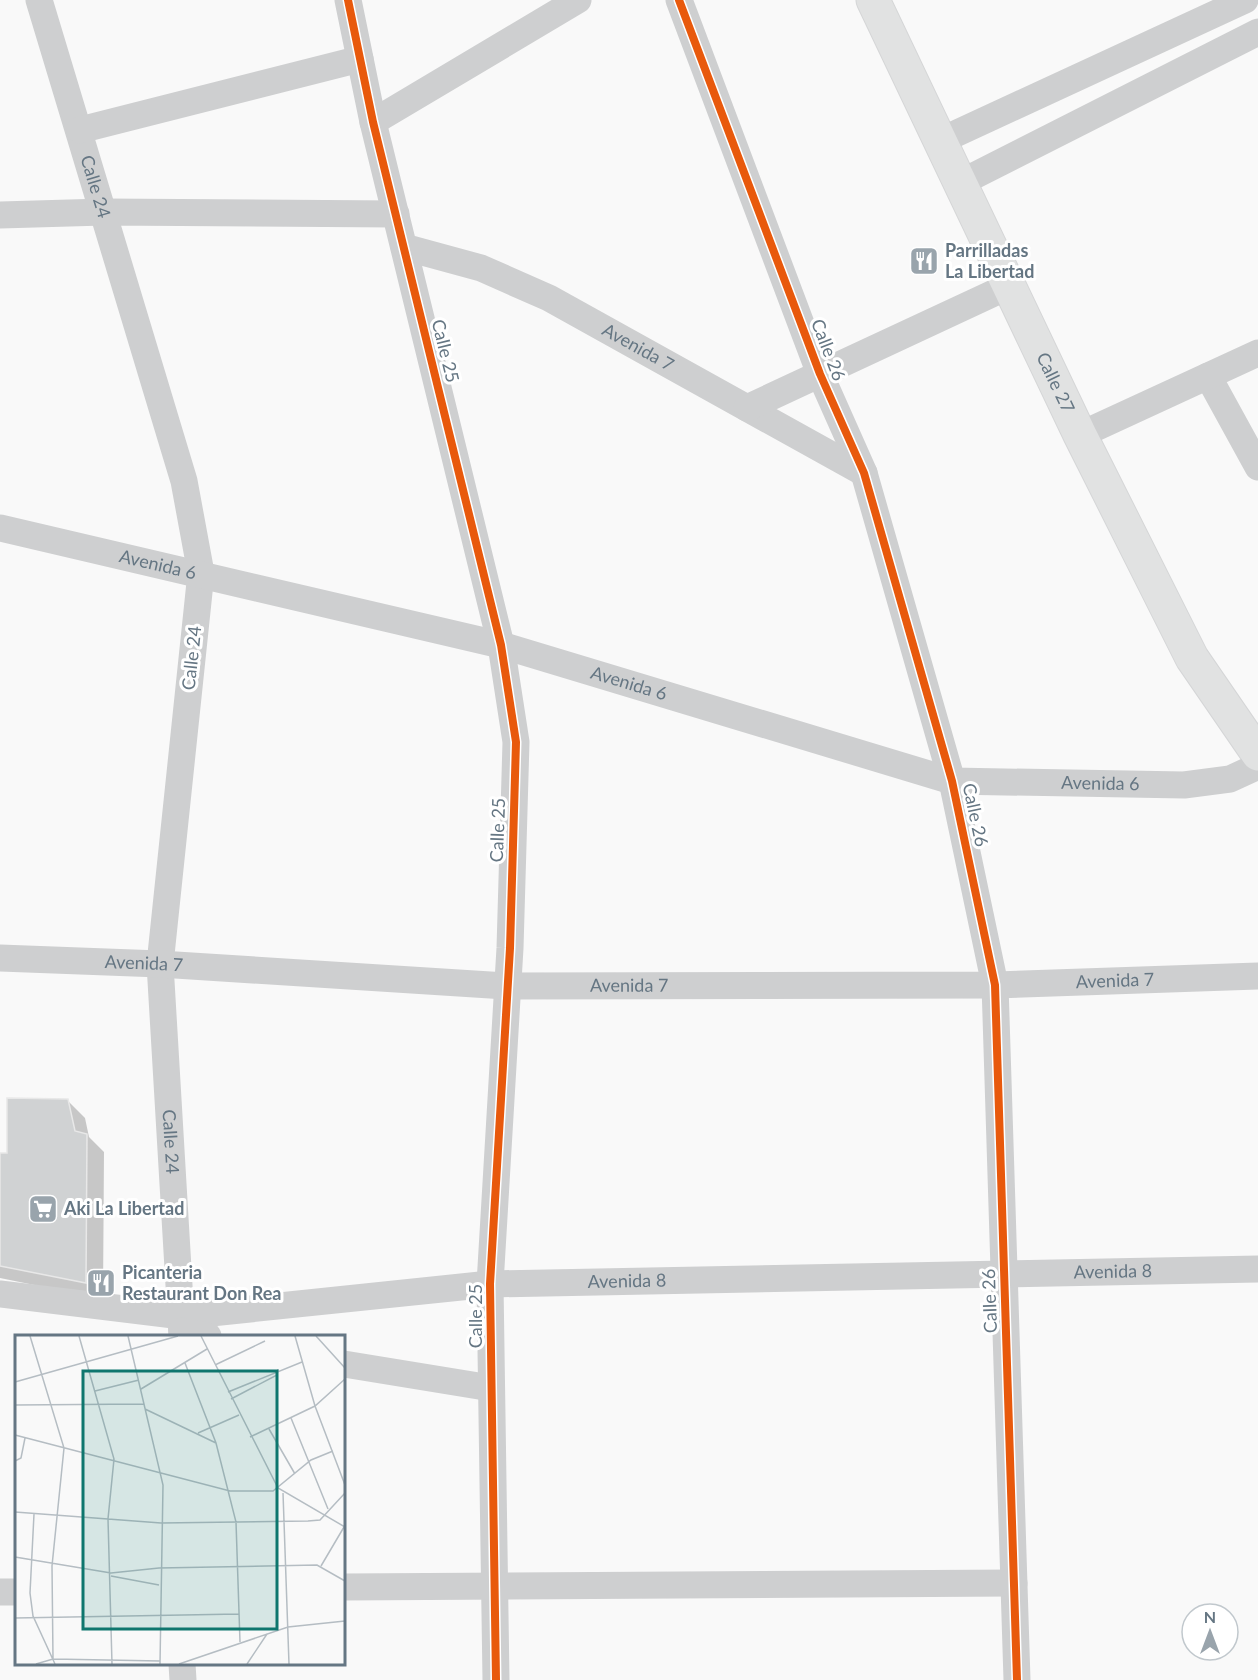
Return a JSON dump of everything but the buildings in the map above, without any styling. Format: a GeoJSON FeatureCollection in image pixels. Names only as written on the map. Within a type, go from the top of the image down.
{"type":"FeatureCollection","features":[{"type":"Feature","properties":{"kind":"main road","name":"Calle 27"},"geometry":{"type":"LineString","coordinates":[[873,0],[1011,285],[1080,435],[1192,658],[1258,754]]}},
{"type":"Feature","properties":{"kind":"street","name":"Calle 24"},"geometry":{"type":"LineString","coordinates":[[39,0],[80,130],[184,482],[201,573],[160,964],[182,1328]]}},
{"type":"Feature","properties":{"kind":"street","name":"Calle 25"},"geometry":{"type":"LineString","coordinates":[[348,0],[373,122],[501,645],[516,742],[510,948],[490,1284],[496,1680]]}},
{"type":"Feature","properties":{"kind":"street"},"geometry":{"type":"LineString","coordinates":[[373,122],[578,0]]}},
{"type":"Feature","properties":{"kind":"street","name":"Calle 26"},"geometry":{"type":"LineString","coordinates":[[679,0],[820,374],[864,473],[952,781],[995,985],[1017,1680]]}},
{"type":"Feature","properties":{"kind":"street"},"geometry":{"type":"LineString","coordinates":[[940,141],[1245,0]]}},
{"type":"Feature","properties":{"kind":"street"},"geometry":{"type":"LineString","coordinates":[[960,183],[1258,32]]}},
{"type":"Feature","properties":{"kind":"street"},"geometry":{"type":"LineString","coordinates":[[80,130],[360,59]]}},
{"type":"Feature","properties":{"kind":"street"},"geometry":{"type":"LineString","coordinates":[[0,215],[396,214]]}},
{"type":"Feature","properties":{"kind":"street","name":"Avenida 7"},"geometry":{"type":"LineString","coordinates":[[404,247],[482,268],[549,298],[864,473]]}},
{"type":"Feature","properties":{"kind":"street"},"geometry":{"type":"LineString","coordinates":[[747,408],[1011,285]]}},
{"type":"Feature","properties":{"kind":"street"},"geometry":{"type":"LineString","coordinates":[[1080,435],[1258,353]]}},
{"type":"Feature","properties":{"kind":"street"},"geometry":{"type":"LineString","coordinates":[[1208,376],[1258,467]]}},
{"type":"Feature","properties":{"kind":"street","name":"Avenida 6"},"geometry":{"type":"LineString","coordinates":[[0,528],[201,573],[501,645],[952,781],[1184,785],[1230,779],[1258,766]]}},
{"type":"Feature","properties":{"kind":"street","name":"Avenida 7"},"geometry":{"type":"LineString","coordinates":[[0,958],[160,964],[506,986],[995,985],[1258,976]]}},
{"type":"Feature","properties":{"kind":"street","name":"Avenida 8"},"geometry":{"type":"LineString","coordinates":[[0,1294],[182,1328],[220,1314],[490,1284],[1258,1269]]}},
{"type":"Feature","properties":{"kind":"street"},"geometry":{"type":"LineString","coordinates":[[182,1328],[205,1335]]}},
{"type":"Feature","properties":{"kind":"street"},"geometry":{"type":"LineString","coordinates":[[345,1364],[491,1389]]}},
{"type":"Feature","properties":{"kind":"street"},"geometry":{"type":"LineString","coordinates":[[345,1587],[1014,1583]]}},
{"type":"Feature","properties":{"kind":"street"},"geometry":{"type":"LineString","coordinates":[[182,1665],[183,1680]]}},
{"type":"Feature","properties":{"kind":"cycle path"},"geometry":{"type":"LineString","coordinates":[[348,0],[373,122],[501,645],[516,742],[510,948],[490,1284],[496,1680]]}},
{"type":"Feature","properties":{"kind":"cycle path"},"geometry":{"type":"LineString","coordinates":[[679,0],[820,374],[864,473],[952,781],[995,985],[1017,1680]]}},
{"type":"Feature","properties":{"kind":"place","name":"Parrilladas La Libertad"},"geometry":{"type":"Point","coordinates":[924,261]}},
{"type":"Feature","properties":{"kind":"place","name":"Aki La Libertad"},"geometry":{"type":"Point","coordinates":[43,1209]}},
{"type":"Feature","properties":{"kind":"place","name":"Picanteria Restaurant Don Rea"},"geometry":{"type":"Point","coordinates":[101,1283]}}]}
